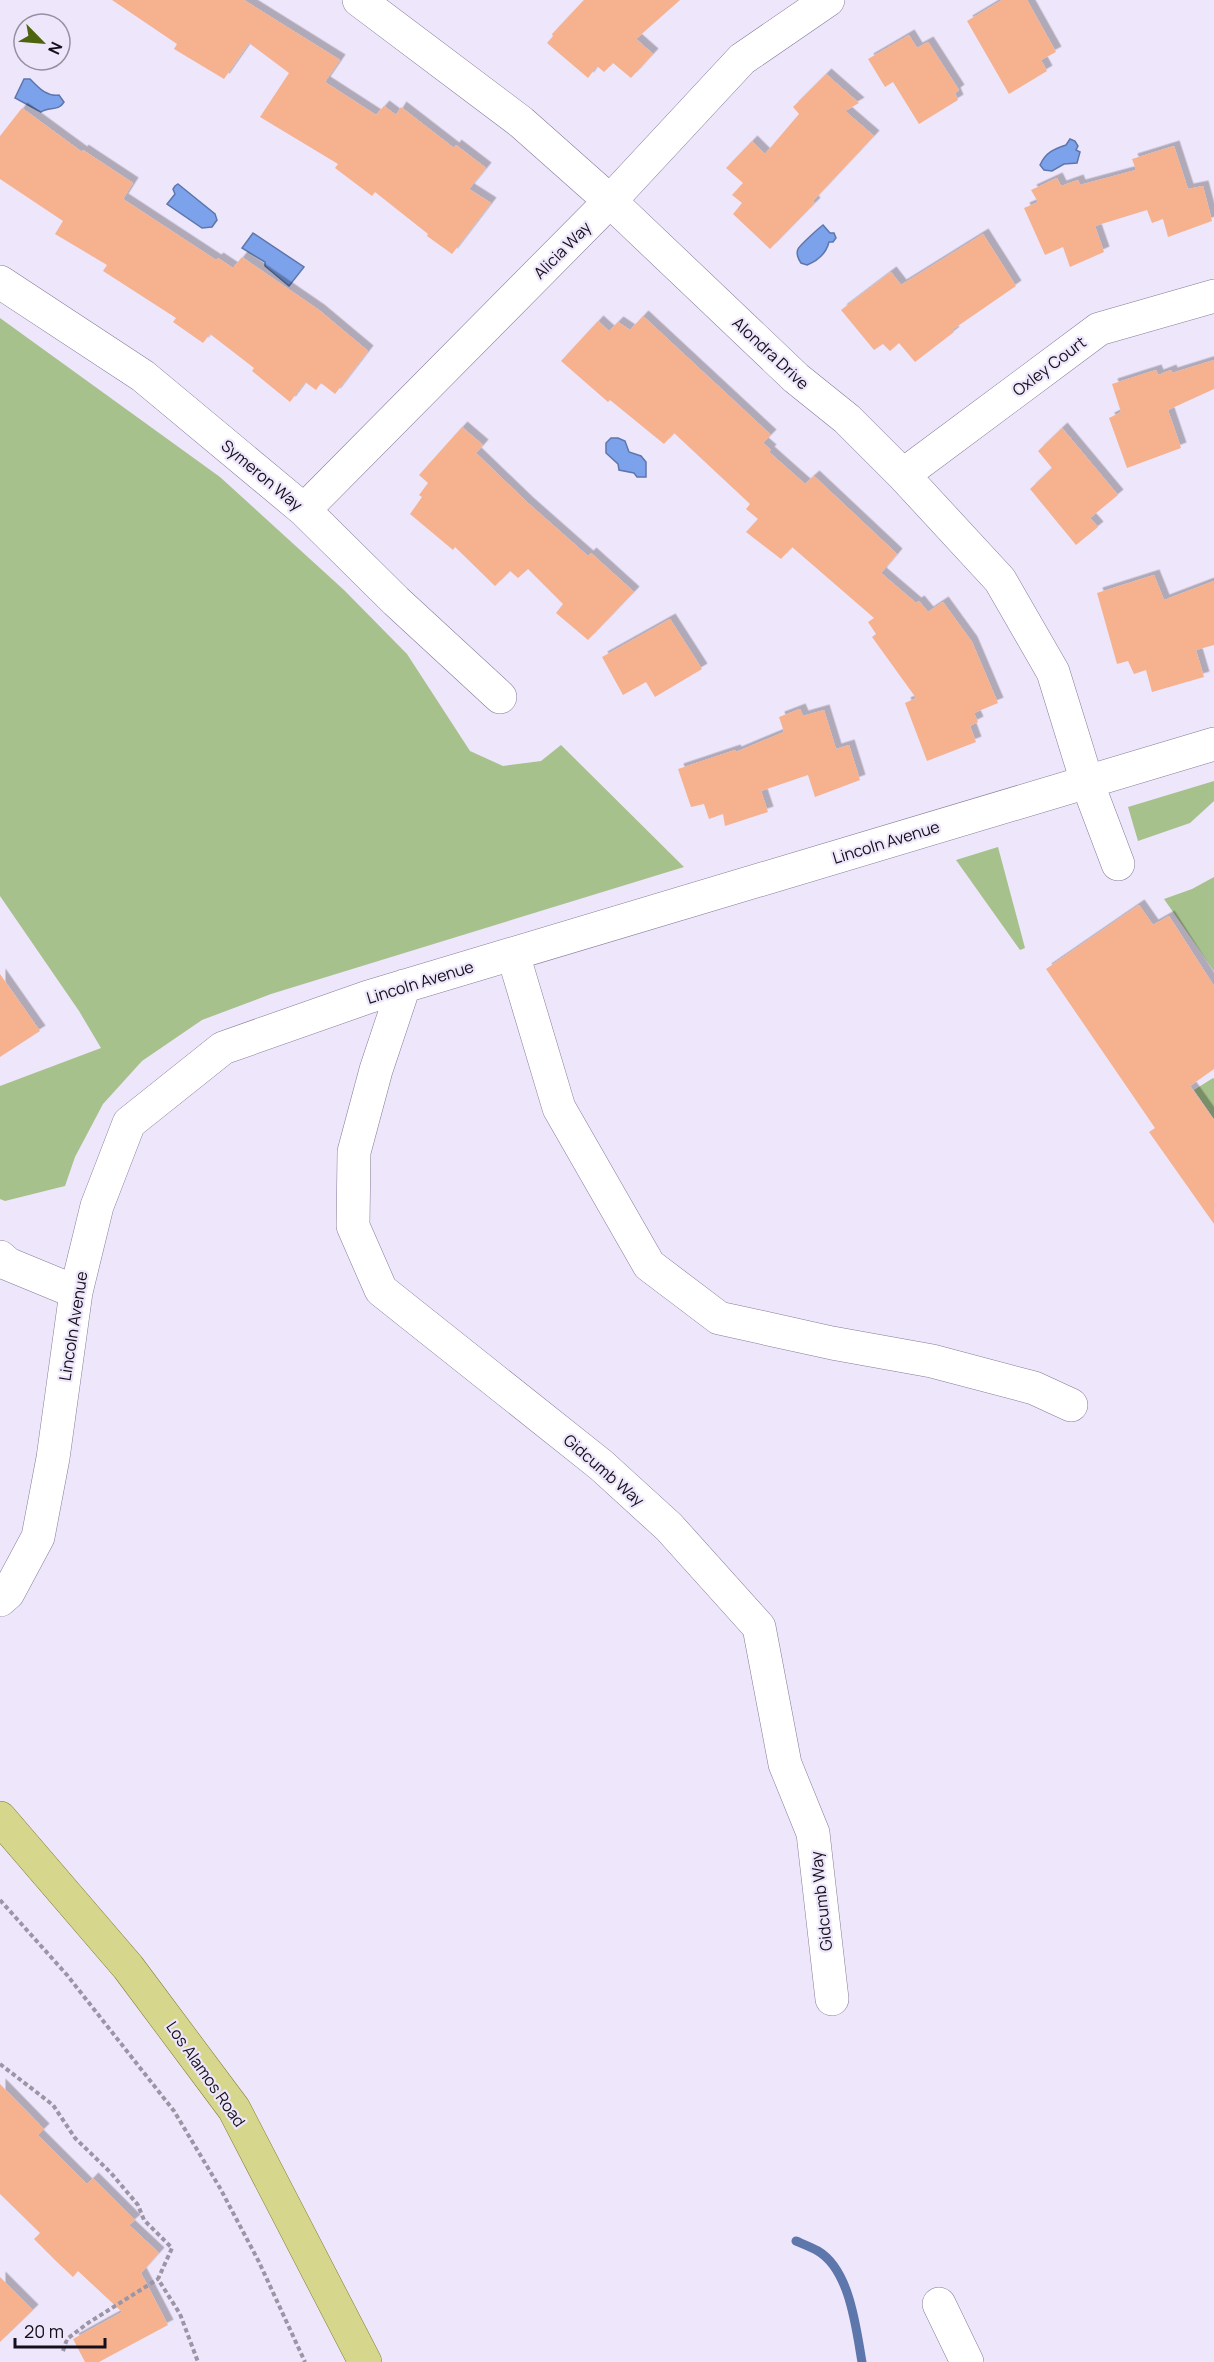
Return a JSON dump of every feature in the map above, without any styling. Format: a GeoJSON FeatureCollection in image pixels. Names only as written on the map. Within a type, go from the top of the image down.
{"type":"FeatureCollection","features":[{"type":"Feature","properties":{"kind":"main road","name":"Los Alamos Road"},"geometry":{"type":"LineString","coordinates":[[0,1818],[128,1967],[234,2109],[365,2362]]}},
{"type":"Feature","properties":{"kind":"street","name":"Alondra Drive"},"geometry":{"type":"LineString","coordinates":[[359,0],[521,122],[610,201],[796,378],[847,419],[903,475],[1000,580],[1053,672],[1087,782],[1118,864]]}},
{"type":"Feature","properties":{"kind":"street","name":"Alicia Way"},"geometry":{"type":"LineString","coordinates":[[304,510],[610,201],[742,58],[828,0]]}},
{"type":"Feature","properties":{"kind":"street","name":"Symeron Way"},"geometry":{"type":"LineString","coordinates":[[0,282],[143,376],[304,510],[396,601],[500,697]]}},
{"type":"Feature","properties":{"kind":"street","name":"Oxley Court"},"geometry":{"type":"LineString","coordinates":[[903,475],[1099,329],[1214,296]]}},
{"type":"Feature","properties":{"kind":"street","name":"Lincoln Avenue"},"geometry":{"type":"LineString","coordinates":[[0,1600],[8,1593],[38,1537],[53,1458],[76,1292],[96,1206],[129,1124],[223,1048],[404,986],[1214,744]]}},
{"type":"Feature","properties":{"kind":"street"},"geometry":{"type":"LineString","coordinates":[[513,954],[560,1108],[649,1264],[719,1318],[832,1343],[932,1361],[1034,1388],[1071,1405]]}},
{"type":"Feature","properties":{"kind":"street","name":"Gidcumb Way"},"geometry":{"type":"LineString","coordinates":[[404,986],[376,1070],[354,1152],[354,1226],[381,1290],[602,1465],[669,1527],[759,1627],[785,1764],[813,1833],[832,1999]]}},
{"type":"Feature","properties":{"kind":"street"},"geometry":{"type":"LineString","coordinates":[[0,1257],[8,1264],[76,1292]]}},
{"type":"Feature","properties":{"kind":"street"},"geometry":{"type":"LineString","coordinates":[[939,2304],[966,2362]]}},
{"type":"Feature","properties":{"kind":"path"},"geometry":{"type":"LineString","coordinates":[[0,1900],[68,1975],[174,2111],[220,2188],[254,2253],[305,2362]]}},
{"type":"Feature","properties":{"kind":"path"},"geometry":{"type":"LineString","coordinates":[[0,2064],[53,2105],[75,2138],[111,2174],[138,2205],[144,2220],[172,2248],[158,2279],[88,2323],[67,2339],[63,2351]]}},
{"type":"Feature","properties":{"kind":"path"},"geometry":{"type":"LineString","coordinates":[[158,2279],[180,2314],[198,2362]]}},
{"type":"Feature","properties":{"kind":"green space"},"geometry":{"type":"Polygon","coordinates":[[[0,318],[220,477],[344,590],[407,654],[470,751],[503,766],[541,761],[561,745],[684,867],[271,994],[202,1020],[142,1061],[103,1104],[75,1157],[65,1186],[5,1201],[0,1199],[0,1086],[101,1048],[79,1011],[0,896],[0,318]]]}},
{"type":"Feature","properties":{"kind":"green space"},"geometry":{"type":"Polygon","coordinates":[[[1214,781],[1214,801],[1190,823],[1138,841],[1128,807],[1214,781]]]}},
{"type":"Feature","properties":{"kind":"green space"},"geometry":{"type":"Polygon","coordinates":[[[998,847],[1025,948],[1020,950],[956,860],[998,847]]]}},
{"type":"Feature","properties":{"kind":"green space"},"geometry":{"type":"Polygon","coordinates":[[[1214,877],[1214,971],[1164,899],[1192,889],[1214,877]]]}},
{"type":"Feature","properties":{"kind":"green space"},"geometry":{"type":"Polygon","coordinates":[[[1214,1079],[1214,1119],[1194,1090],[1214,1079]]]}},
{"type":"Feature","properties":{"kind":"water"},"geometry":{"type":"Polygon","coordinates":[[[24,79],[30,79],[46,93],[59,95],[64,102],[59,107],[41,112],[15,98],[24,79]]]}},
{"type":"Feature","properties":{"kind":"water"},"geometry":{"type":"Polygon","coordinates":[[[1070,139],[1075,141],[1078,146],[1076,150],[1080,152],[1077,163],[1064,164],[1052,171],[1044,170],[1040,165],[1045,157],[1066,145],[1070,139]]]}},
{"type":"Feature","properties":{"kind":"water"},"geometry":{"type":"Polygon","coordinates":[[[178,184],[215,214],[217,220],[212,227],[202,228],[167,204],[175,194],[173,189],[178,184]]]}},
{"type":"Feature","properties":{"kind":"water"},"geometry":{"type":"Polygon","coordinates":[[[823,225],[830,233],[834,233],[836,238],[833,242],[829,242],[826,250],[818,259],[807,265],[801,263],[798,249],[823,225]]]}},
{"type":"Feature","properties":{"kind":"water"},"geometry":{"type":"Polygon","coordinates":[[[253,233],[304,267],[289,286],[265,266],[265,262],[242,248],[253,233]]]}},
{"type":"Feature","properties":{"kind":"water"},"geometry":{"type":"Polygon","coordinates":[[[611,438],[625,441],[629,452],[641,456],[646,462],[646,477],[637,477],[634,473],[619,470],[618,464],[606,453],[606,443],[611,438]]]}},
{"type":"Feature","properties":{"kind":"building"},"geometry":{"type":"Polygon","coordinates":[[[112,0],[244,0],[340,60],[325,82],[376,115],[384,106],[396,115],[401,107],[454,148],[456,145],[486,168],[469,189],[491,203],[452,254],[375,192],[372,196],[335,168],[338,164],[260,117],[289,73],[249,43],[224,79],[174,49],[177,44],[112,0]]]}},
{"type":"Feature","properties":{"kind":"building"},"geometry":{"type":"Polygon","coordinates":[[[584,0],[680,0],[636,39],[653,54],[631,78],[613,63],[604,72],[597,66],[588,78],[547,43],[553,36],[552,34],[584,0]]]}},
{"type":"Feature","properties":{"kind":"building"},"geometry":{"type":"Polygon","coordinates":[[[1002,0],[1027,0],[1056,52],[1041,60],[1047,71],[1009,94],[967,21],[1002,0]]]}},
{"type":"Feature","properties":{"kind":"building"},"geometry":{"type":"Polygon","coordinates":[[[909,35],[917,48],[928,42],[959,90],[955,93],[958,100],[919,124],[893,82],[885,87],[868,59],[909,35]]]}},
{"type":"Feature","properties":{"kind":"building"},"geometry":{"type":"Polygon","coordinates":[[[826,74],[859,103],[845,111],[874,136],[813,201],[815,203],[770,249],[733,214],[742,203],[732,195],[743,183],[726,168],[752,141],[765,154],[799,114],[793,107],[826,74]]]}},
{"type":"Feature","properties":{"kind":"building"},"geometry":{"type":"Polygon","coordinates":[[[22,108],[82,152],[83,150],[133,183],[123,199],[216,260],[218,258],[233,268],[242,257],[319,310],[368,351],[335,394],[321,383],[316,390],[305,382],[290,402],[252,371],[254,368],[210,334],[203,343],[173,322],[176,318],[103,271],[107,265],[55,234],[63,221],[0,179],[0,136],[22,108]]]}},
{"type":"Feature","properties":{"kind":"building"},"geometry":{"type":"Polygon","coordinates":[[[1174,146],[1188,189],[1203,186],[1212,221],[1168,237],[1163,219],[1152,223],[1147,210],[1095,226],[1104,252],[1070,267],[1063,247],[1045,255],[1024,208],[1038,202],[1031,190],[1057,178],[1061,186],[1078,180],[1080,185],[1136,170],[1132,159],[1174,146]]]}},
{"type":"Feature","properties":{"kind":"building"},"geometry":{"type":"Polygon","coordinates":[[[983,234],[1016,286],[952,330],[954,332],[915,362],[899,343],[890,351],[883,344],[874,350],[841,310],[891,272],[901,285],[983,234]]]}},
{"type":"Feature","properties":{"kind":"building"},"geometry":{"type":"Polygon","coordinates":[[[643,316],[771,435],[763,443],[771,450],[769,452],[805,484],[814,476],[897,554],[881,573],[916,603],[919,601],[928,612],[943,602],[972,642],[998,703],[974,713],[978,722],[970,726],[976,742],[927,761],[905,703],[916,698],[872,637],[876,634],[868,622],[874,618],[792,547],[781,559],[746,532],[758,519],[746,509],[750,504],[674,433],[664,444],[610,400],[608,402],[561,361],[598,321],[609,331],[618,322],[630,330],[643,316]]]}},
{"type":"Feature","properties":{"kind":"building"},"geometry":{"type":"Polygon","coordinates":[[[1214,360],[1214,389],[1168,410],[1181,448],[1127,468],[1109,418],[1121,412],[1112,384],[1156,370],[1158,375],[1171,370],[1172,373],[1214,360]]]}},
{"type":"Feature","properties":{"kind":"building"},"geometry":{"type":"Polygon","coordinates":[[[462,427],[483,445],[476,453],[528,503],[588,556],[591,553],[634,592],[588,640],[556,613],[563,604],[528,569],[518,578],[510,571],[495,586],[455,547],[453,550],[410,514],[422,497],[419,495],[428,483],[419,475],[462,427]]]}},
{"type":"Feature","properties":{"kind":"building"},"geometry":{"type":"Polygon","coordinates":[[[1062,428],[1118,495],[1090,518],[1098,527],[1076,545],[1030,489],[1052,468],[1038,451],[1062,428]]]}},
{"type":"Feature","properties":{"kind":"building"},"geometry":{"type":"Polygon","coordinates":[[[1154,575],[1164,600],[1214,581],[1214,645],[1196,650],[1204,677],[1152,692],[1146,670],[1134,674],[1128,661],[1117,664],[1097,593],[1154,575]]]}},
{"type":"Feature","properties":{"kind":"building"},"geometry":{"type":"Polygon","coordinates":[[[670,619],[702,669],[655,697],[646,682],[623,695],[602,657],[670,619]]]}},
{"type":"Feature","properties":{"kind":"building"},"geometry":{"type":"Polygon","coordinates":[[[800,709],[803,716],[824,710],[836,749],[849,745],[860,780],[815,797],[808,775],[761,791],[768,812],[725,826],[723,814],[709,819],[704,804],[691,807],[678,769],[735,750],[736,752],[784,732],[779,717],[800,709]]]}},
{"type":"Feature","properties":{"kind":"building"},"geometry":{"type":"Polygon","coordinates":[[[1139,905],[1153,925],[1169,916],[1214,986],[1214,1069],[1190,1086],[1214,1120],[1214,1224],[1149,1132],[1155,1128],[1046,969],[1139,905]]]}},
{"type":"Feature","properties":{"kind":"building"},"geometry":{"type":"Polygon","coordinates":[[[0,974],[40,1031],[0,1057],[0,974]]]}},
{"type":"Feature","properties":{"kind":"building"},"geometry":{"type":"Polygon","coordinates":[[[0,2084],[44,2129],[38,2135],[87,2184],[93,2178],[135,2220],[129,2225],[159,2253],[141,2273],[168,2325],[99,2362],[85,2362],[73,2339],[122,2312],[78,2271],[73,2277],[58,2263],[34,2239],[40,2233],[0,2194],[0,2084]]]}},
{"type":"Feature","properties":{"kind":"building"},"geometry":{"type":"Polygon","coordinates":[[[0,2277],[33,2310],[0,2342],[0,2277]]]}},
{"type":"Feature","properties":{"kind":"waterway"},"geometry":{"type":"LineString","coordinates":[[796,2241],[818,2251],[838,2272],[850,2301],[862,2362]]}}]}
